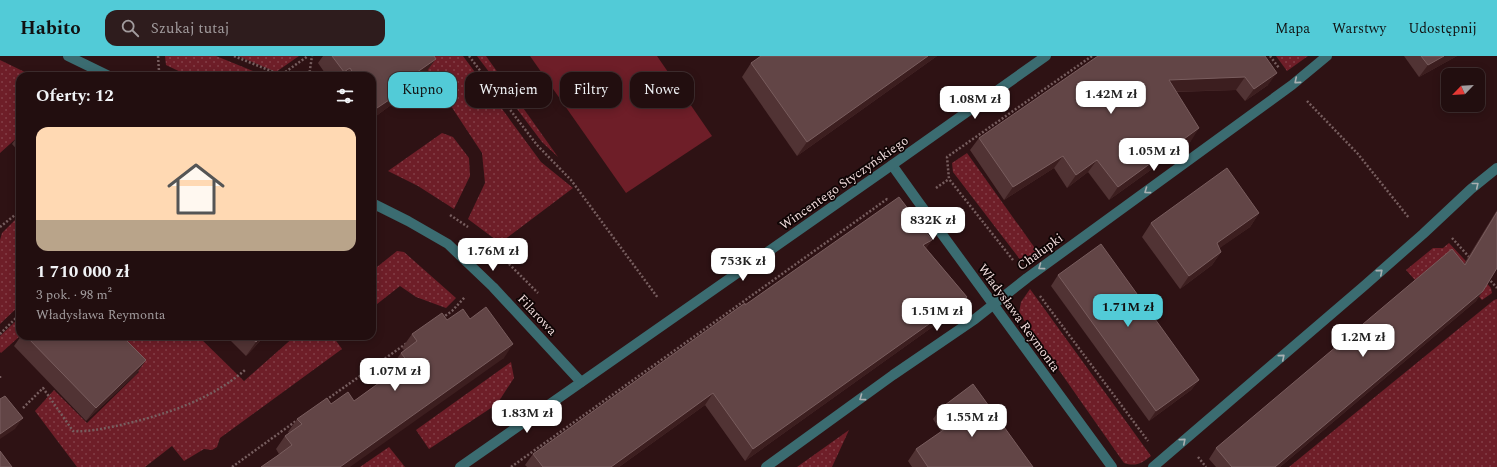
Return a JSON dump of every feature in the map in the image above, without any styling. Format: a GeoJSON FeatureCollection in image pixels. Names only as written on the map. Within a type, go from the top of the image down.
{"type":"FeatureCollection","features":[{"type":"Feature","properties":{"kind":"street"},"geometry":{"type":"LineString","coordinates":[[68,56],[101,72]]}},
{"type":"Feature","properties":{"kind":"street","name":"Wincentego Styczyńskiego"},"geometry":{"type":"LineString","coordinates":[[460,467],[1046,56]]}},
{"type":"Feature","properties":{"kind":"street","name":"Chałupki"},"geometry":{"type":"LineString","coordinates":[[766,467],[893,375],[947,339],[1026,278],[1292,85],[1327,56]]}},
{"type":"Feature","properties":{"kind":"street","name":"Władysława Reymonta"},"geometry":{"type":"LineString","coordinates":[[892,165],[916,200],[1112,467]]}},
{"type":"Feature","properties":{"kind":"street"},"geometry":{"type":"LineString","coordinates":[[1153,467],[1358,291],[1423,234],[1471,189],[1497,168]]}},
{"type":"Feature","properties":{"kind":"street","name":"Filarowa"},"geometry":{"type":"LineString","coordinates":[[376,205],[448,244],[492,287],[581,382]]}},
{"type":"Feature","properties":{"kind":"path"},"geometry":{"type":"LineString","coordinates":[[158,56],[159,70]]}},
{"type":"Feature","properties":{"kind":"path"},"geometry":{"type":"LineString","coordinates":[[234,56],[274,72]]}},
{"type":"Feature","properties":{"kind":"path"},"geometry":{"type":"LineString","coordinates":[[285,72],[308,56]]}},
{"type":"Feature","properties":{"kind":"path"},"geometry":{"type":"LineString","coordinates":[[310,72],[312,56]]}},
{"type":"Feature","properties":{"kind":"path"},"geometry":{"type":"LineString","coordinates":[[469,56],[537,145],[571,180],[658,298]]}},
{"type":"Feature","properties":{"kind":"path"},"geometry":{"type":"LineString","coordinates":[[946,157],[1092,56]]}},
{"type":"Feature","properties":{"kind":"path"},"geometry":{"type":"LineString","coordinates":[[1270,56],[1292,85],[1358,154],[1409,218]]}},
{"type":"Feature","properties":{"kind":"path"},"geometry":{"type":"LineString","coordinates":[[511,467],[887,199]]}},
{"type":"Feature","properties":{"kind":"path"},"geometry":{"type":"LineString","coordinates":[[0,227],[16,214]]}},
{"type":"Feature","properties":{"kind":"path"},"geometry":{"type":"LineString","coordinates":[[450,215],[468,227]]}},
{"type":"Feature","properties":{"kind":"path"},"geometry":{"type":"LineString","coordinates":[[1452,238],[1472,260]]}},
{"type":"Feature","properties":{"kind":"path"},"geometry":{"type":"LineString","coordinates":[[492,247],[538,293]]}},
{"type":"Feature","properties":{"kind":"path"},"geometry":{"type":"LineString","coordinates":[[1487,277],[1497,288]]}},
{"type":"Feature","properties":{"kind":"path"},"geometry":{"type":"LineString","coordinates":[[440,320],[452,311],[465,297]]}},
{"type":"Feature","properties":{"kind":"path"},"geometry":{"type":"LineString","coordinates":[[0,334],[16,318]]}},
{"type":"Feature","properties":{"kind":"path"},"geometry":{"type":"LineString","coordinates":[[326,401],[408,342]]}},
{"type":"Feature","properties":{"kind":"path"},"geometry":{"type":"LineString","coordinates":[[23,408],[43,388],[73,431],[87,432],[140,420],[198,400],[230,383],[245,370]]}},
{"type":"Feature","properties":{"kind":"path"},"geometry":{"type":"LineString","coordinates":[[232,467],[300,419]]}},
{"type":"Feature","properties":{"kind":"shaded area"},"geometry":{"type":"Polygon","coordinates":[[[165,56],[216,56],[255,72],[181,72],[166,65],[165,56]]]}},
{"type":"Feature","properties":{"kind":"shaded area"},"geometry":{"type":"Polygon","coordinates":[[[238,56],[299,56],[276,72],[238,56]]]}},
{"type":"Feature","properties":{"kind":"shaded area"},"geometry":{"type":"Polygon","coordinates":[[[418,56],[463,56],[475,72],[465,72],[465,108],[501,108],[541,162],[573,188],[500,243],[468,219],[485,183],[482,153],[452,108],[457,108],[457,72],[429,72],[418,56]]]}},
{"type":"Feature","properties":{"kind":"shaded area"},"geometry":{"type":"Polygon","coordinates":[[[477,56],[486,56],[497,72],[489,72],[477,56]]]}},
{"type":"Feature","properties":{"kind":"shaded area"},"geometry":{"type":"Polygon","coordinates":[[[530,56],[657,56],[668,72],[630,72],[630,108],[693,108],[712,136],[626,193],[566,108],[622,108],[622,72],[560,72],[560,99],[552,87],[552,72],[541,72],[530,56]]]}},
{"type":"Feature","properties":{"kind":"shaded area"},"geometry":{"type":"Polygon","coordinates":[[[1276,56],[1308,56],[1287,71],[1276,56]]]}},
{"type":"Feature","properties":{"kind":"shaded area"},"geometry":{"type":"Polygon","coordinates":[[[0,60],[25,72],[16,72],[16,139],[0,153],[0,60]]]}},
{"type":"Feature","properties":{"kind":"shaded area"},"geometry":{"type":"Polygon","coordinates":[[[516,108],[523,108],[558,157],[542,142],[516,108]]]}},
{"type":"Feature","properties":{"kind":"shaded area"},"geometry":{"type":"Polygon","coordinates":[[[442,133],[453,137],[469,158],[470,176],[454,209],[418,186],[388,171],[442,133]]]}},
{"type":"Feature","properties":{"kind":"shaded area"},"geometry":{"type":"Polygon","coordinates":[[[967,153],[1037,251],[1022,262],[953,172],[952,163],[967,153]]]}},
{"type":"Feature","properties":{"kind":"shaded area"},"geometry":{"type":"Polygon","coordinates":[[[16,219],[16,309],[0,324],[0,240],[2,233],[16,219]]]}},
{"type":"Feature","properties":{"kind":"shaded area"},"geometry":{"type":"Polygon","coordinates":[[[1449,243],[1491,288],[1492,293],[1482,300],[1444,257],[1415,280],[1406,270],[1433,248],[1443,248],[1449,243]]]}},
{"type":"Feature","properties":{"kind":"shaded area"},"geometry":{"type":"Polygon","coordinates":[[[397,251],[404,252],[456,298],[446,308],[416,297],[400,286],[376,305],[376,268],[397,251]]]}},
{"type":"Feature","properties":{"kind":"shaded area"},"geometry":{"type":"Polygon","coordinates":[[[1030,289],[1151,456],[1145,461],[1132,465],[1124,463],[1019,313],[1021,302],[1030,289]]]}},
{"type":"Feature","properties":{"kind":"shaded area"},"geometry":{"type":"Polygon","coordinates":[[[1497,299],[1497,467],[1289,467],[1494,300],[1497,299]]]}},
{"type":"Feature","properties":{"kind":"shaded area"},"geometry":{"type":"Polygon","coordinates":[[[16,321],[16,340],[1,353],[0,336],[16,321]]]}},
{"type":"Feature","properties":{"kind":"shaded area"},"geometry":{"type":"Polygon","coordinates":[[[109,340],[202,340],[244,381],[290,340],[335,340],[342,349],[220,438],[217,447],[212,450],[204,449],[184,461],[172,446],[145,467],[77,467],[35,411],[54,390],[87,423],[139,372],[109,340]]]}},
{"type":"Feature","properties":{"kind":"shaded area"},"geometry":{"type":"Polygon","coordinates":[[[511,362],[514,378],[497,404],[429,449],[416,430],[511,362]]]}},
{"type":"Feature","properties":{"kind":"shaded area"},"geometry":{"type":"Polygon","coordinates":[[[849,430],[832,467],[797,467],[849,430]]]}},
{"type":"Feature","properties":{"kind":"shaded area"},"geometry":{"type":"Polygon","coordinates":[[[389,447],[405,467],[360,467],[389,447]]]}},
{"type":"Feature","properties":{"kind":"building"},"geometry":{"type":"Polygon","coordinates":[[[332,56],[434,56],[436,59],[417,72],[388,72],[388,101],[377,108],[376,72],[352,72],[350,68],[344,72],[332,56]]]}},
{"type":"Feature","properties":{"kind":"building"},"geometry":{"type":"Polygon","coordinates":[[[761,56],[928,56],[807,142],[751,63],[761,56]]]}},
{"type":"Feature","properties":{"kind":"building"},"geometry":{"type":"Polygon","coordinates":[[[1098,56],[1265,56],[1277,73],[1254,89],[1245,77],[1169,80],[1199,128],[1118,187],[1097,160],[1076,175],[1063,156],[1013,187],[979,138],[1098,56]]]}},
{"type":"Feature","properties":{"kind":"building"},"geometry":{"type":"Polygon","coordinates":[[[1421,56],[1444,56],[1428,65],[1421,56]]]}},
{"type":"Feature","properties":{"kind":"building"},"geometry":{"type":"Polygon","coordinates":[[[1227,168],[1259,213],[1217,243],[1221,252],[1189,276],[1151,223],[1227,168]]]}},
{"type":"Feature","properties":{"kind":"building"},"geometry":{"type":"Polygon","coordinates":[[[899,197],[932,240],[923,245],[967,297],[753,449],[713,393],[611,467],[543,467],[533,454],[745,303],[745,305],[899,197]]]}},
{"type":"Feature","properties":{"kind":"building"},"geometry":{"type":"Polygon","coordinates":[[[1497,212],[1497,268],[1483,291],[1275,467],[1232,467],[1216,448],[1452,249],[1465,265],[1497,212]]]}},
{"type":"Feature","properties":{"kind":"building"},"geometry":{"type":"Polygon","coordinates":[[[1101,244],[1199,380],[1156,411],[1058,275],[1101,244]]]}},
{"type":"Feature","properties":{"kind":"building"},"geometry":{"type":"Polygon","coordinates":[[[486,307],[513,344],[340,467],[261,467],[292,445],[285,436],[302,424],[297,419],[327,398],[331,404],[348,392],[354,401],[408,362],[401,353],[417,341],[412,334],[442,313],[447,320],[463,309],[470,319],[486,307]]]}},
{"type":"Feature","properties":{"kind":"building"},"geometry":{"type":"Polygon","coordinates":[[[30,340],[126,340],[146,360],[96,408],[30,340]]]}},
{"type":"Feature","properties":{"kind":"building"},"geometry":{"type":"Polygon","coordinates":[[[973,384],[1033,467],[928,467],[916,449],[952,424],[941,408],[973,384]]]}},
{"type":"Feature","properties":{"kind":"building"},"geometry":{"type":"Polygon","coordinates":[[[5,396],[23,418],[0,434],[0,399],[5,396]]]}},
{"type":"Feature","properties":{"kind":"building"},"geometry":{"type":"Polygon","coordinates":[[[0,451],[12,467],[0,467],[0,451]]]}}]}
